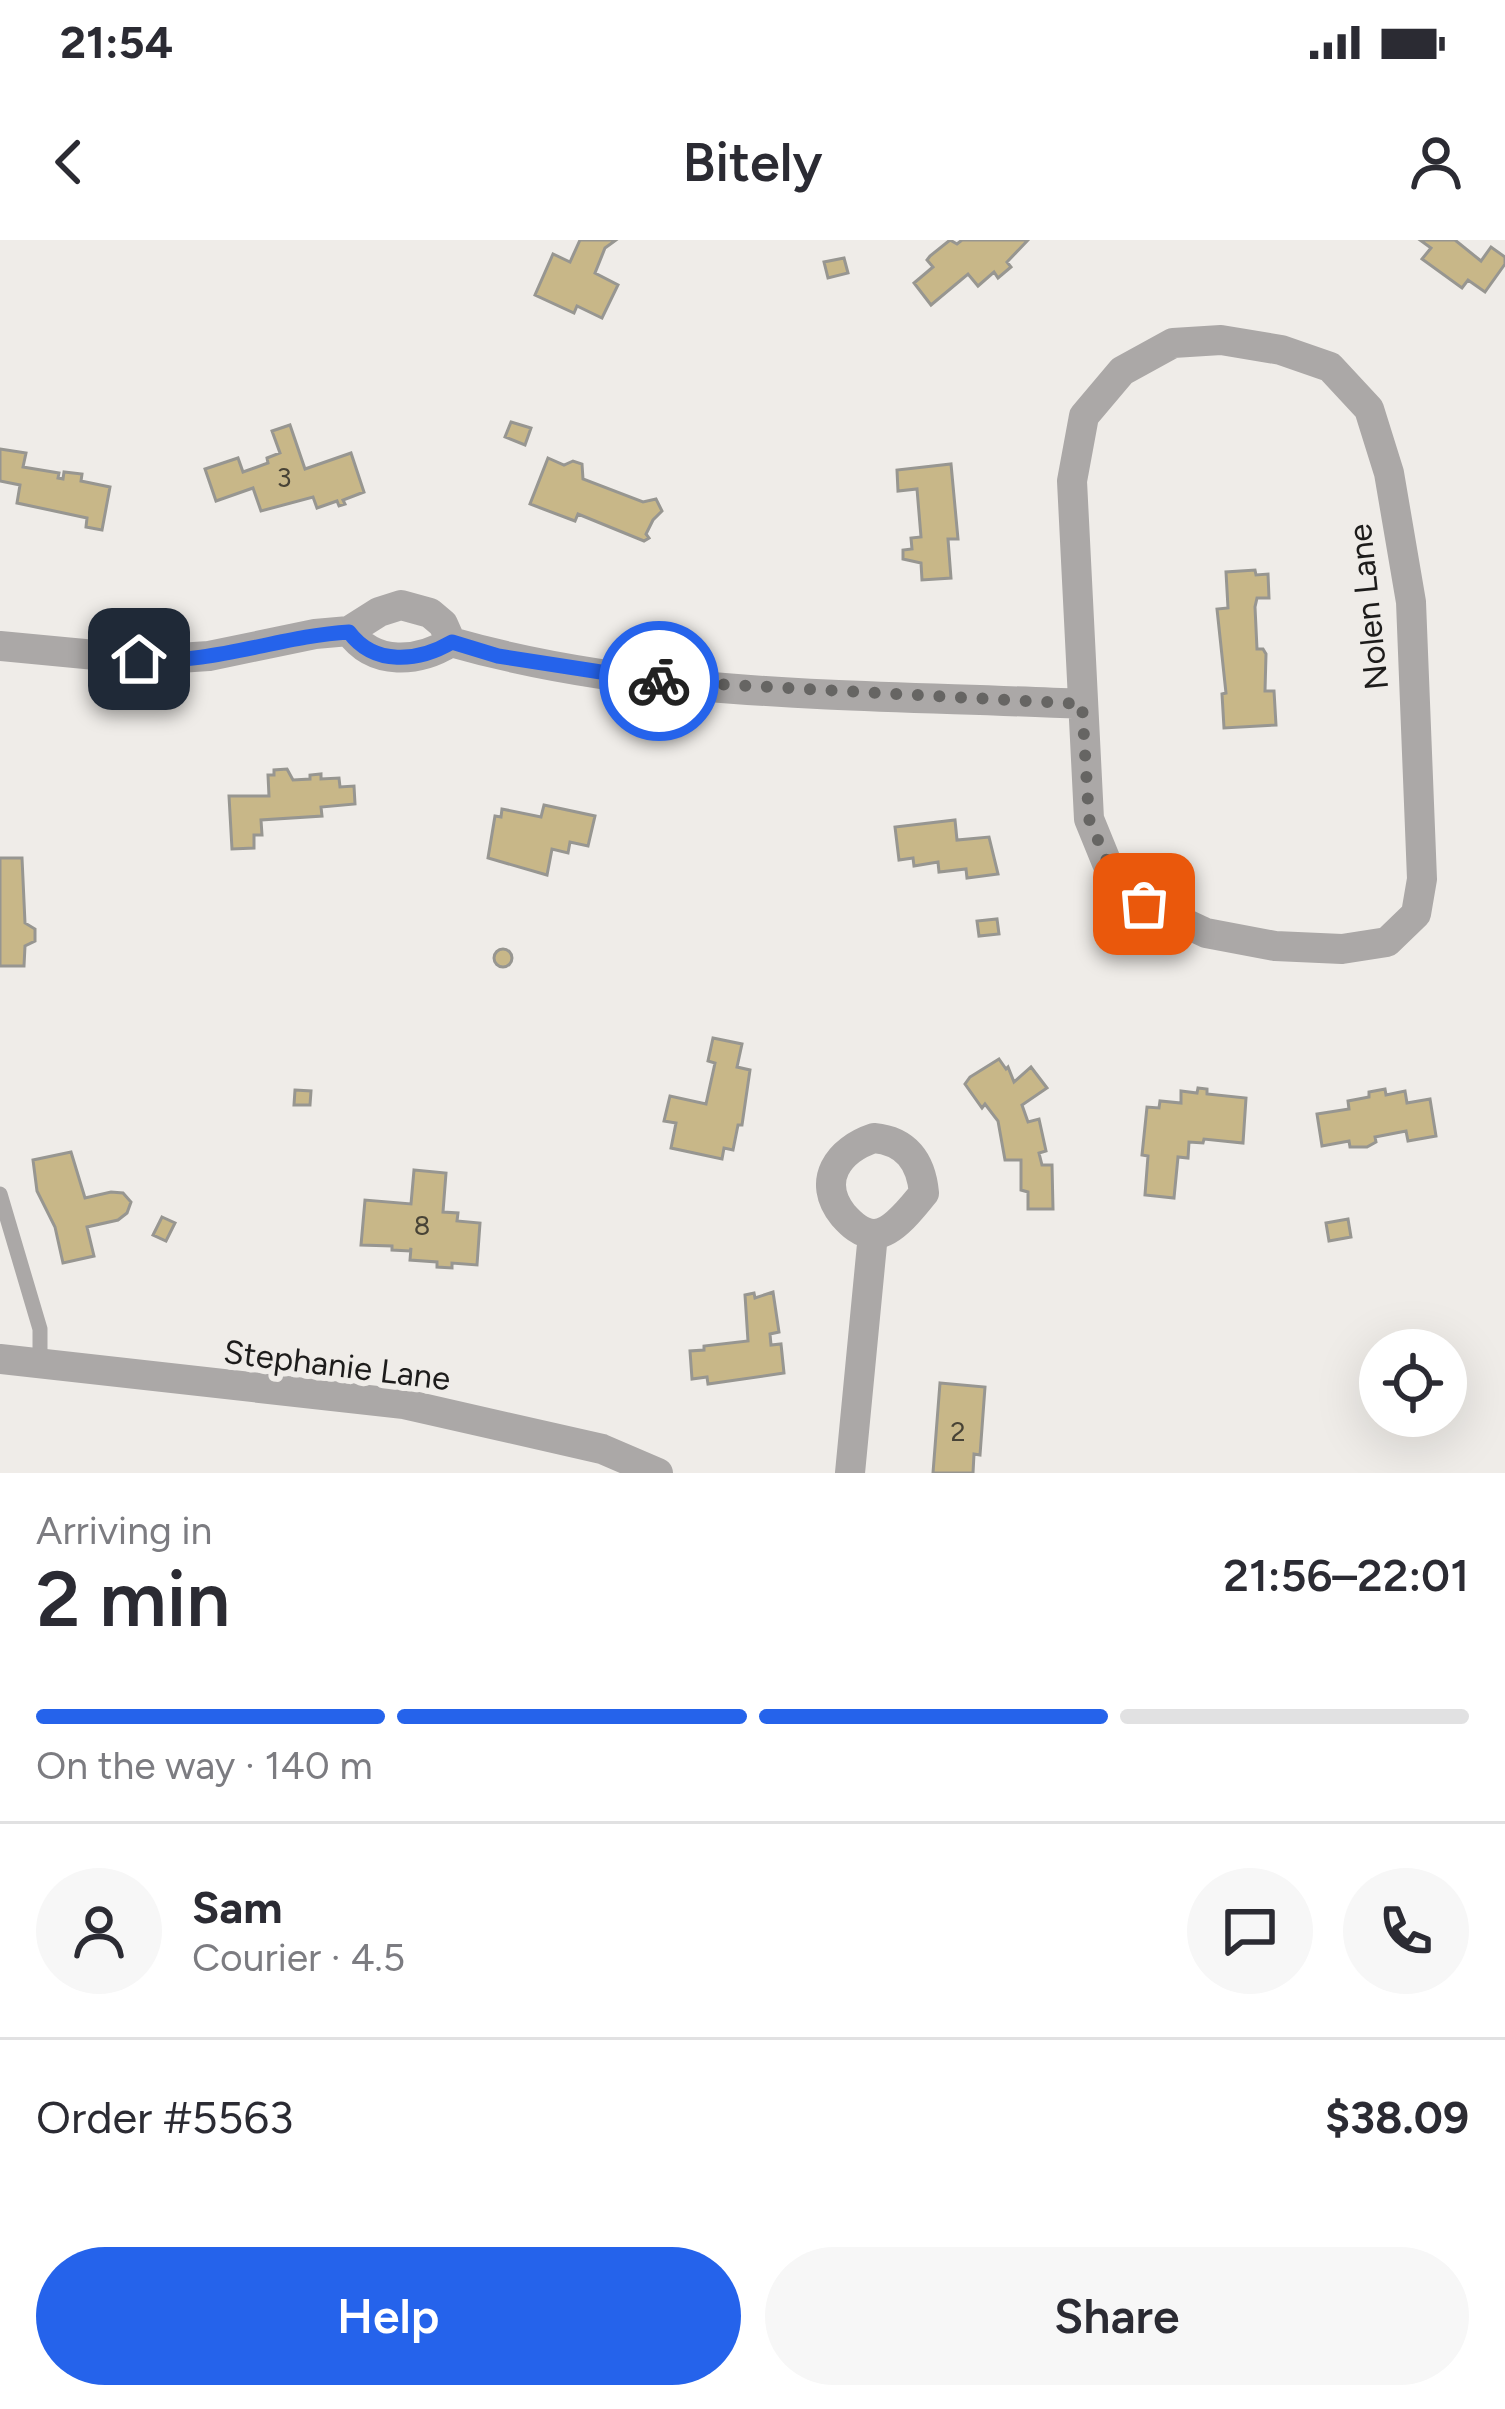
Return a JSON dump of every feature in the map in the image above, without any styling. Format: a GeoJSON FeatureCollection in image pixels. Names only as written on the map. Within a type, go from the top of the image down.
{"type":"FeatureCollection","features":[{"type":"Feature","properties":{"kind":"street","name":"Nolen Lane"},"geometry":{"type":"LineString","coordinates":[[1221,340],[1281,350],[1330,367],[1369,409],[1389,473],[1411,602],[1422,879],[1416,914],[1387,942],[1342,949],[1275,946],[1206,933],[1144,904],[1112,873],[1089,819],[1082,704],[1072,481],[1084,416],[1122,371],[1173,343],[1221,340]]}},
{"type":"Feature","properties":{"kind":"street"},"geometry":{"type":"LineString","coordinates":[[0,646],[148,660],[209,656],[315,634],[349,632],[389,607],[416,606],[443,624],[452,642]]}},
{"type":"Feature","properties":{"kind":"street"},"geometry":{"type":"LineString","coordinates":[[349,632],[355,640],[396,659],[425,656],[452,642],[498,656],[676,684],[1082,704]]}},
{"type":"Feature","properties":{"kind":"street"},"geometry":{"type":"LineString","coordinates":[[850,1473],[873,1234]]}},
{"type":"Feature","properties":{"kind":"street","name":"Stephanie Lane"},"geometry":{"type":"LineString","coordinates":[[0,1359],[404,1404],[602,1449],[658,1473]]}},
{"type":"Feature","properties":{"kind":"lane"},"geometry":{"type":"LineString","coordinates":[[0,1194],[40,1329],[40,1364]]}},
{"type":"Feature","properties":{"kind":"building"},"geometry":{"type":"Polygon","coordinates":[[[580,240],[616,240],[605,248],[595,273],[618,285],[602,318],[577,306],[574,313],[535,295],[553,254],[570,262],[580,240]]]}},
{"type":"Feature","properties":{"kind":"building"},"geometry":{"type":"Polygon","coordinates":[[[950,240],[957,244],[962,240],[1028,240],[998,278],[994,272],[978,286],[968,274],[931,305],[914,283],[933,267],[927,260],[930,256],[950,240]]]}},
{"type":"Feature","properties":{"kind":"building"},"geometry":{"type":"Polygon","coordinates":[[[1420,240],[1455,240],[1481,261],[1491,247],[1505,257],[1505,264],[1485,292],[1468,280],[1462,288],[1422,259],[1431,248],[1420,240]]]}},
{"type":"Feature","properties":{"kind":"building"},"geometry":{"type":"Polygon","coordinates":[[[844,258],[848,273],[828,278],[824,262],[844,258]]]}},
{"type":"Feature","properties":{"kind":"building"},"geometry":{"type":"Polygon","coordinates":[[[511,422],[531,428],[525,445],[505,437],[511,422]]]}},
{"type":"Feature","properties":{"kind":"building"},"geometry":{"type":"Polygon","coordinates":[[[290,425],[305,469],[351,453],[364,492],[343,500],[345,504],[339,506],[337,501],[317,508],[313,497],[261,511],[253,488],[216,501],[205,469],[238,458],[243,472],[268,463],[267,458],[280,453],[272,431],[290,425]]]}},
{"type":"Feature","properties":{"kind":"building"},"geometry":{"type":"Polygon","coordinates":[[[0,449],[26,453],[23,467],[59,473],[58,478],[63,479],[64,472],[82,474],[81,481],[110,487],[102,530],[86,527],[87,518],[17,503],[20,485],[0,481],[0,449]]]}},
{"type":"Feature","properties":{"kind":"building"},"geometry":{"type":"Polygon","coordinates":[[[548,458],[564,465],[582,464],[583,479],[643,502],[656,499],[662,511],[646,534],[649,538],[644,541],[578,514],[575,521],[530,504],[548,458]]]}},
{"type":"Feature","properties":{"kind":"building"},"geometry":{"type":"Polygon","coordinates":[[[951,464],[958,539],[948,539],[951,578],[922,580],[921,563],[903,559],[903,550],[912,549],[911,538],[921,537],[917,489],[898,491],[897,470],[951,464]]]}},
{"type":"Feature","properties":{"kind":"building"},"geometry":{"type":"Polygon","coordinates":[[[1255,570],[1256,575],[1268,574],[1269,598],[1257,598],[1255,607],[1257,649],[1266,654],[1265,691],[1274,691],[1276,725],[1224,728],[1222,694],[1226,693],[1217,609],[1228,608],[1226,572],[1255,570]]]}},
{"type":"Feature","properties":{"kind":"building"},"geometry":{"type":"Polygon","coordinates":[[[287,769],[293,780],[321,774],[321,779],[339,778],[340,787],[354,786],[355,804],[321,807],[322,816],[261,820],[262,835],[254,835],[254,848],[232,849],[229,796],[269,796],[268,775],[287,769]]]}},
{"type":"Feature","properties":{"kind":"building"},"geometry":{"type":"Polygon","coordinates":[[[544,805],[595,816],[588,846],[570,842],[568,853],[552,849],[547,875],[488,858],[495,816],[501,817],[502,809],[541,817],[544,805]]]}},
{"type":"Feature","properties":{"kind":"building"},"geometry":{"type":"Polygon","coordinates":[[[955,820],[957,840],[989,837],[998,874],[967,878],[966,869],[939,872],[938,862],[914,866],[913,858],[899,860],[895,827],[955,820]]]}},
{"type":"Feature","properties":{"kind":"building"},"geometry":{"type":"Polygon","coordinates":[[[0,858],[22,858],[25,923],[35,929],[35,941],[25,946],[24,966],[0,966],[0,858]]]}},
{"type":"Feature","properties":{"kind":"building"},"geometry":{"type":"Polygon","coordinates":[[[997,919],[999,934],[979,936],[977,921],[997,919]]]}},
{"type":"Feature","properties":{"kind":"building"},"geometry":{"type":"Polygon","coordinates":[[[503,949],[512,958],[503,967],[494,958],[503,949]]]}},
{"type":"Feature","properties":{"kind":"building"},"geometry":{"type":"Polygon","coordinates":[[[713,1038],[742,1044],[737,1067],[750,1070],[742,1125],[738,1125],[733,1150],[724,1148],[722,1159],[671,1148],[676,1123],[664,1121],[670,1096],[706,1104],[715,1063],[708,1061],[713,1038]]]}},
{"type":"Feature","properties":{"kind":"building"},"geometry":{"type":"Polygon","coordinates":[[[999,1059],[1014,1082],[1031,1067],[1047,1088],[1022,1105],[1028,1122],[1039,1119],[1046,1151],[1039,1153],[1042,1165],[1052,1165],[1053,1209],[1028,1209],[1028,1192],[1021,1190],[1021,1160],[1005,1160],[998,1121],[965,1084],[999,1059]]]}},
{"type":"Feature","properties":{"kind":"building"},"geometry":{"type":"Polygon","coordinates":[[[1198,1088],[1207,1089],[1207,1094],[1246,1098],[1243,1143],[1189,1142],[1188,1158],[1178,1157],[1174,1198],[1145,1195],[1148,1156],[1142,1155],[1147,1107],[1159,1108],[1160,1101],[1181,1103],[1181,1091],[1197,1093],[1198,1088]]]}},
{"type":"Feature","properties":{"kind":"building"},"geometry":{"type":"Polygon","coordinates":[[[1385,1089],[1386,1095],[1405,1091],[1407,1103],[1430,1099],[1436,1136],[1408,1141],[1406,1131],[1375,1137],[1376,1142],[1367,1147],[1350,1147],[1349,1141],[1322,1146],[1317,1114],[1349,1109],[1348,1101],[1385,1089]]]}},
{"type":"Feature","properties":{"kind":"building"},"geometry":{"type":"Polygon","coordinates":[[[295,1090],[311,1091],[310,1105],[294,1105],[295,1090]]]}},
{"type":"Feature","properties":{"kind":"building"},"geometry":{"type":"Polygon","coordinates":[[[71,1152],[85,1198],[123,1193],[131,1202],[118,1220],[87,1227],[94,1256],[63,1263],[55,1227],[37,1191],[33,1160],[71,1152]]]}},
{"type":"Feature","properties":{"kind":"building"},"geometry":{"type":"Polygon","coordinates":[[[414,1170],[446,1173],[443,1212],[458,1213],[457,1221],[480,1223],[477,1265],[437,1267],[437,1262],[410,1260],[411,1248],[361,1245],[365,1200],[411,1204],[414,1170]]]}},
{"type":"Feature","properties":{"kind":"building"},"geometry":{"type":"Polygon","coordinates":[[[162,1217],[175,1223],[166,1241],[153,1235],[162,1217]]]}},
{"type":"Feature","properties":{"kind":"building"},"geometry":{"type":"Polygon","coordinates":[[[1348,1219],[1351,1237],[1329,1241],[1326,1223],[1348,1219]]]}},
{"type":"Feature","properties":{"kind":"building"},"geometry":{"type":"Polygon","coordinates":[[[773,1292],[779,1332],[770,1334],[771,1345],[781,1344],[784,1373],[708,1384],[707,1377],[692,1379],[690,1351],[748,1341],[745,1295],[754,1293],[755,1298],[773,1292]]]}},
{"type":"Feature","properties":{"kind":"building"},"geometry":{"type":"Polygon","coordinates":[[[940,1383],[985,1387],[980,1455],[974,1454],[973,1473],[933,1473],[940,1383]]]}},
{"type":"Feature","properties":{"kind":"way so far"},"geometry":{"type":"LineString","coordinates":[[659,681],[1082,704],[1089,819],[1112,873],[1144,904]]}},
{"type":"Feature","properties":{"kind":"route"},"geometry":{"type":"LineString","coordinates":[[139,659],[209,656],[315,634],[349,632],[355,640],[396,659],[425,656],[452,642],[498,656],[659,681]]}}]}
